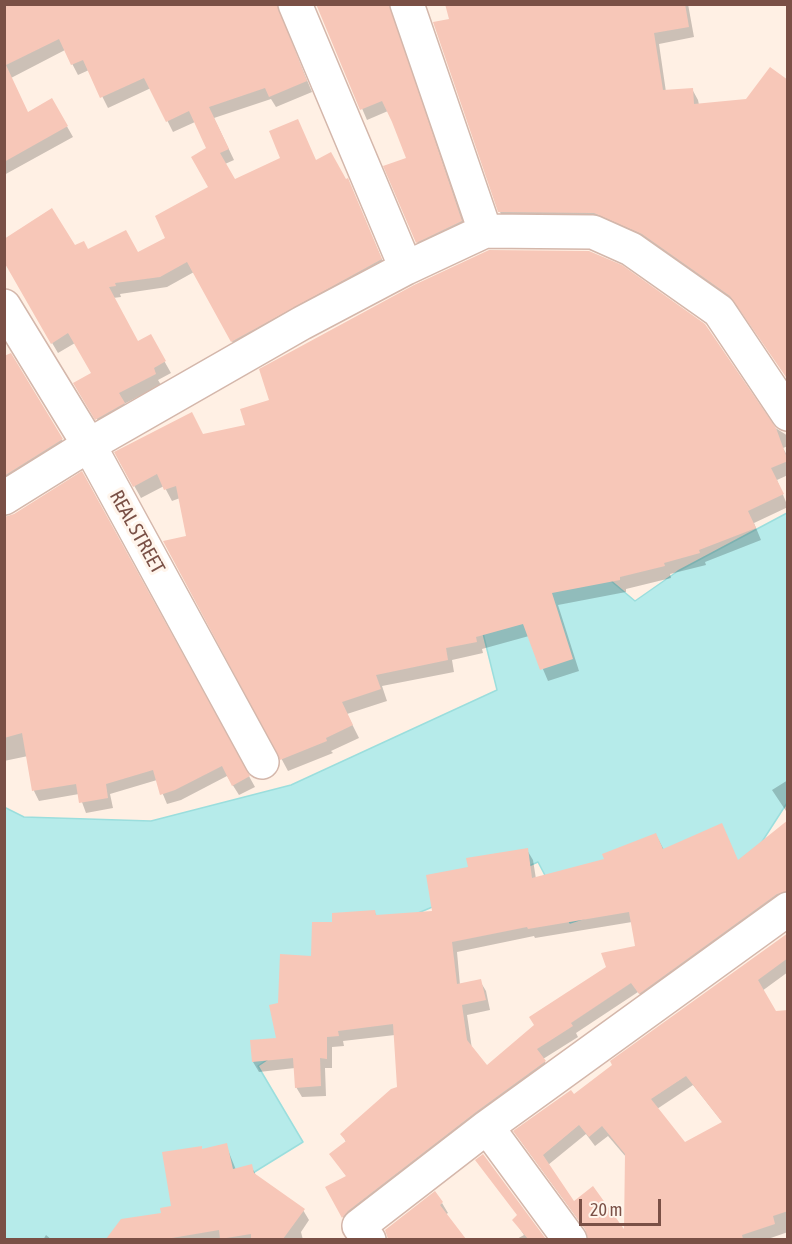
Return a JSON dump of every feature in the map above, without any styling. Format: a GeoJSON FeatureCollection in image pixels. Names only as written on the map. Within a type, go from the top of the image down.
{"type":"FeatureCollection","features":[{"type":"Feature","properties":{"kind":"street"},"geometry":{"type":"LineString","coordinates":[[295,4],[406,268]]}},
{"type":"Feature","properties":{"kind":"street"},"geometry":{"type":"LineString","coordinates":[[407,4],[485,231]]}},
{"type":"Feature","properties":{"kind":"street"},"geometry":{"type":"LineString","coordinates":[[4,498],[89,445],[302,323],[406,268],[485,231],[593,232],[632,249],[718,311],[788,414]]}},
{"type":"Feature","properties":{"kind":"street","name":"REAL STREET"},"geometry":{"type":"LineString","coordinates":[[4,306],[89,445],[262,762]]}},
{"type":"Feature","properties":{"kind":"street"},"geometry":{"type":"LineString","coordinates":[[369,1239],[359,1226],[486,1127],[788,909]]}},
{"type":"Feature","properties":{"kind":"street"},"geometry":{"type":"LineString","coordinates":[[486,1127],[570,1239]]}},
{"type":"Feature","properties":{"kind":"water"},"geometry":{"type":"Polygon","coordinates":[[[787,513],[787,803],[747,865],[570,923],[538,862],[383,928],[295,1041],[258,1066],[303,1142],[146,1239],[5,1239],[4,807],[24,817],[151,821],[291,785],[497,690],[479,617],[597,569],[635,601],[678,571],[787,513]]]}},
{"type":"Feature","properties":{"kind":"building"},"geometry":{"type":"Polygon","coordinates":[[[4,4],[277,4],[307,81],[269,97],[265,88],[209,107],[229,149],[220,153],[235,179],[280,158],[269,131],[298,119],[316,160],[331,152],[346,179],[348,178],[382,259],[231,342],[187,262],[160,277],[115,283],[116,286],[109,287],[138,341],[151,334],[166,361],[154,368],[156,374],[119,393],[125,403],[95,420],[73,383],[91,373],[68,333],[51,344],[4,262],[4,239],[52,208],[75,245],[84,241],[88,249],[126,230],[138,252],[165,238],[155,216],[208,187],[191,157],[206,148],[189,111],[166,122],[144,78],[100,98],[83,60],[71,65],[59,39],[6,65],[28,112],[52,98],[68,126],[4,162],[4,4]]]}},
{"type":"Feature","properties":{"kind":"building"},"geometry":{"type":"Polygon","coordinates":[[[316,4],[389,4],[462,221],[416,243],[383,166],[406,158],[392,122],[382,101],[360,110],[316,4]]]}},
{"type":"Feature","properties":{"kind":"building"},"geometry":{"type":"Polygon","coordinates":[[[445,4],[685,4],[689,27],[654,33],[663,90],[693,88],[694,104],[746,99],[770,67],[788,80],[788,380],[730,296],[642,234],[594,213],[498,212],[433,22],[449,19],[445,4]]]}},
{"type":"Feature","properties":{"kind":"building"},"geometry":{"type":"Polygon","coordinates":[[[489,250],[589,251],[622,265],[705,324],[776,428],[788,461],[771,468],[784,494],[748,511],[756,528],[699,550],[700,553],[664,563],[665,566],[620,577],[620,580],[552,593],[573,659],[540,670],[523,624],[476,637],[477,642],[446,648],[448,660],[376,675],[381,689],[342,702],[353,725],[326,738],[327,741],[280,760],[163,541],[186,536],[176,486],[164,490],[157,474],[133,487],[114,452],[192,412],[203,434],[245,425],[240,409],[269,400],[259,369],[414,285],[489,250]]]}},
{"type":"Feature","properties":{"kind":"building"},"geometry":{"type":"Polygon","coordinates":[[[11,353],[63,439],[4,476],[4,356],[11,353]]]}},
{"type":"Feature","properties":{"kind":"building"},"geometry":{"type":"Polygon","coordinates":[[[82,471],[250,776],[232,786],[222,766],[175,790],[160,795],[153,770],[106,784],[108,798],[79,803],[76,784],[32,791],[22,733],[4,738],[4,517],[14,514],[82,471]]]}},
{"type":"Feature","properties":{"kind":"building"},"geometry":{"type":"Polygon","coordinates":[[[788,820],[788,891],[777,894],[639,994],[631,983],[571,1023],[573,1026],[537,1049],[546,1061],[476,1112],[342,1218],[325,1187],[346,1176],[329,1154],[346,1141],[340,1134],[391,1089],[397,1087],[393,1024],[338,1031],[339,1036],[327,1037],[327,1059],[320,1058],[321,1086],[295,1088],[293,1058],[252,1062],[250,1040],[276,1038],[269,1005],[278,1003],[280,954],[311,956],[312,922],[332,922],[332,913],[375,910],[376,915],[432,911],[426,875],[468,867],[466,858],[528,848],[532,878],[604,859],[602,854],[656,833],[663,849],[722,823],[738,860],[788,820]],[[629,912],[528,929],[527,927],[452,942],[457,984],[481,979],[486,1000],[462,1005],[467,1040],[487,1065],[534,1025],[529,1017],[606,967],[601,953],[635,946],[629,912]]]}},
{"type":"Feature","properties":{"kind":"building"},"geometry":{"type":"Polygon","coordinates":[[[788,933],[788,958],[758,980],[776,1011],[788,1010],[788,1211],[773,1216],[775,1224],[742,1235],[743,1239],[588,1239],[585,1229],[513,1131],[571,1090],[574,1094],[612,1065],[610,1061],[788,933]],[[686,1076],[651,1099],[685,1142],[722,1122],[686,1076]],[[579,1125],[543,1155],[574,1201],[593,1186],[624,1229],[625,1154],[602,1126],[589,1137],[579,1125]]]}},
{"type":"Feature","properties":{"kind":"building"},"geometry":{"type":"Polygon","coordinates":[[[227,1143],[233,1169],[252,1164],[254,1173],[305,1209],[283,1239],[251,1239],[251,1234],[220,1239],[219,1230],[166,1239],[106,1239],[121,1219],[161,1213],[160,1208],[171,1206],[162,1152],[202,1146],[202,1149],[227,1143]]]}},
{"type":"Feature","properties":{"kind":"building"},"geometry":{"type":"Polygon","coordinates":[[[483,1154],[546,1239],[528,1239],[512,1220],[517,1215],[475,1160],[483,1154]]]}},
{"type":"Feature","properties":{"kind":"building"},"geometry":{"type":"Polygon","coordinates":[[[435,1191],[443,1202],[440,1205],[466,1239],[388,1239],[385,1230],[435,1191]]]}}]}
